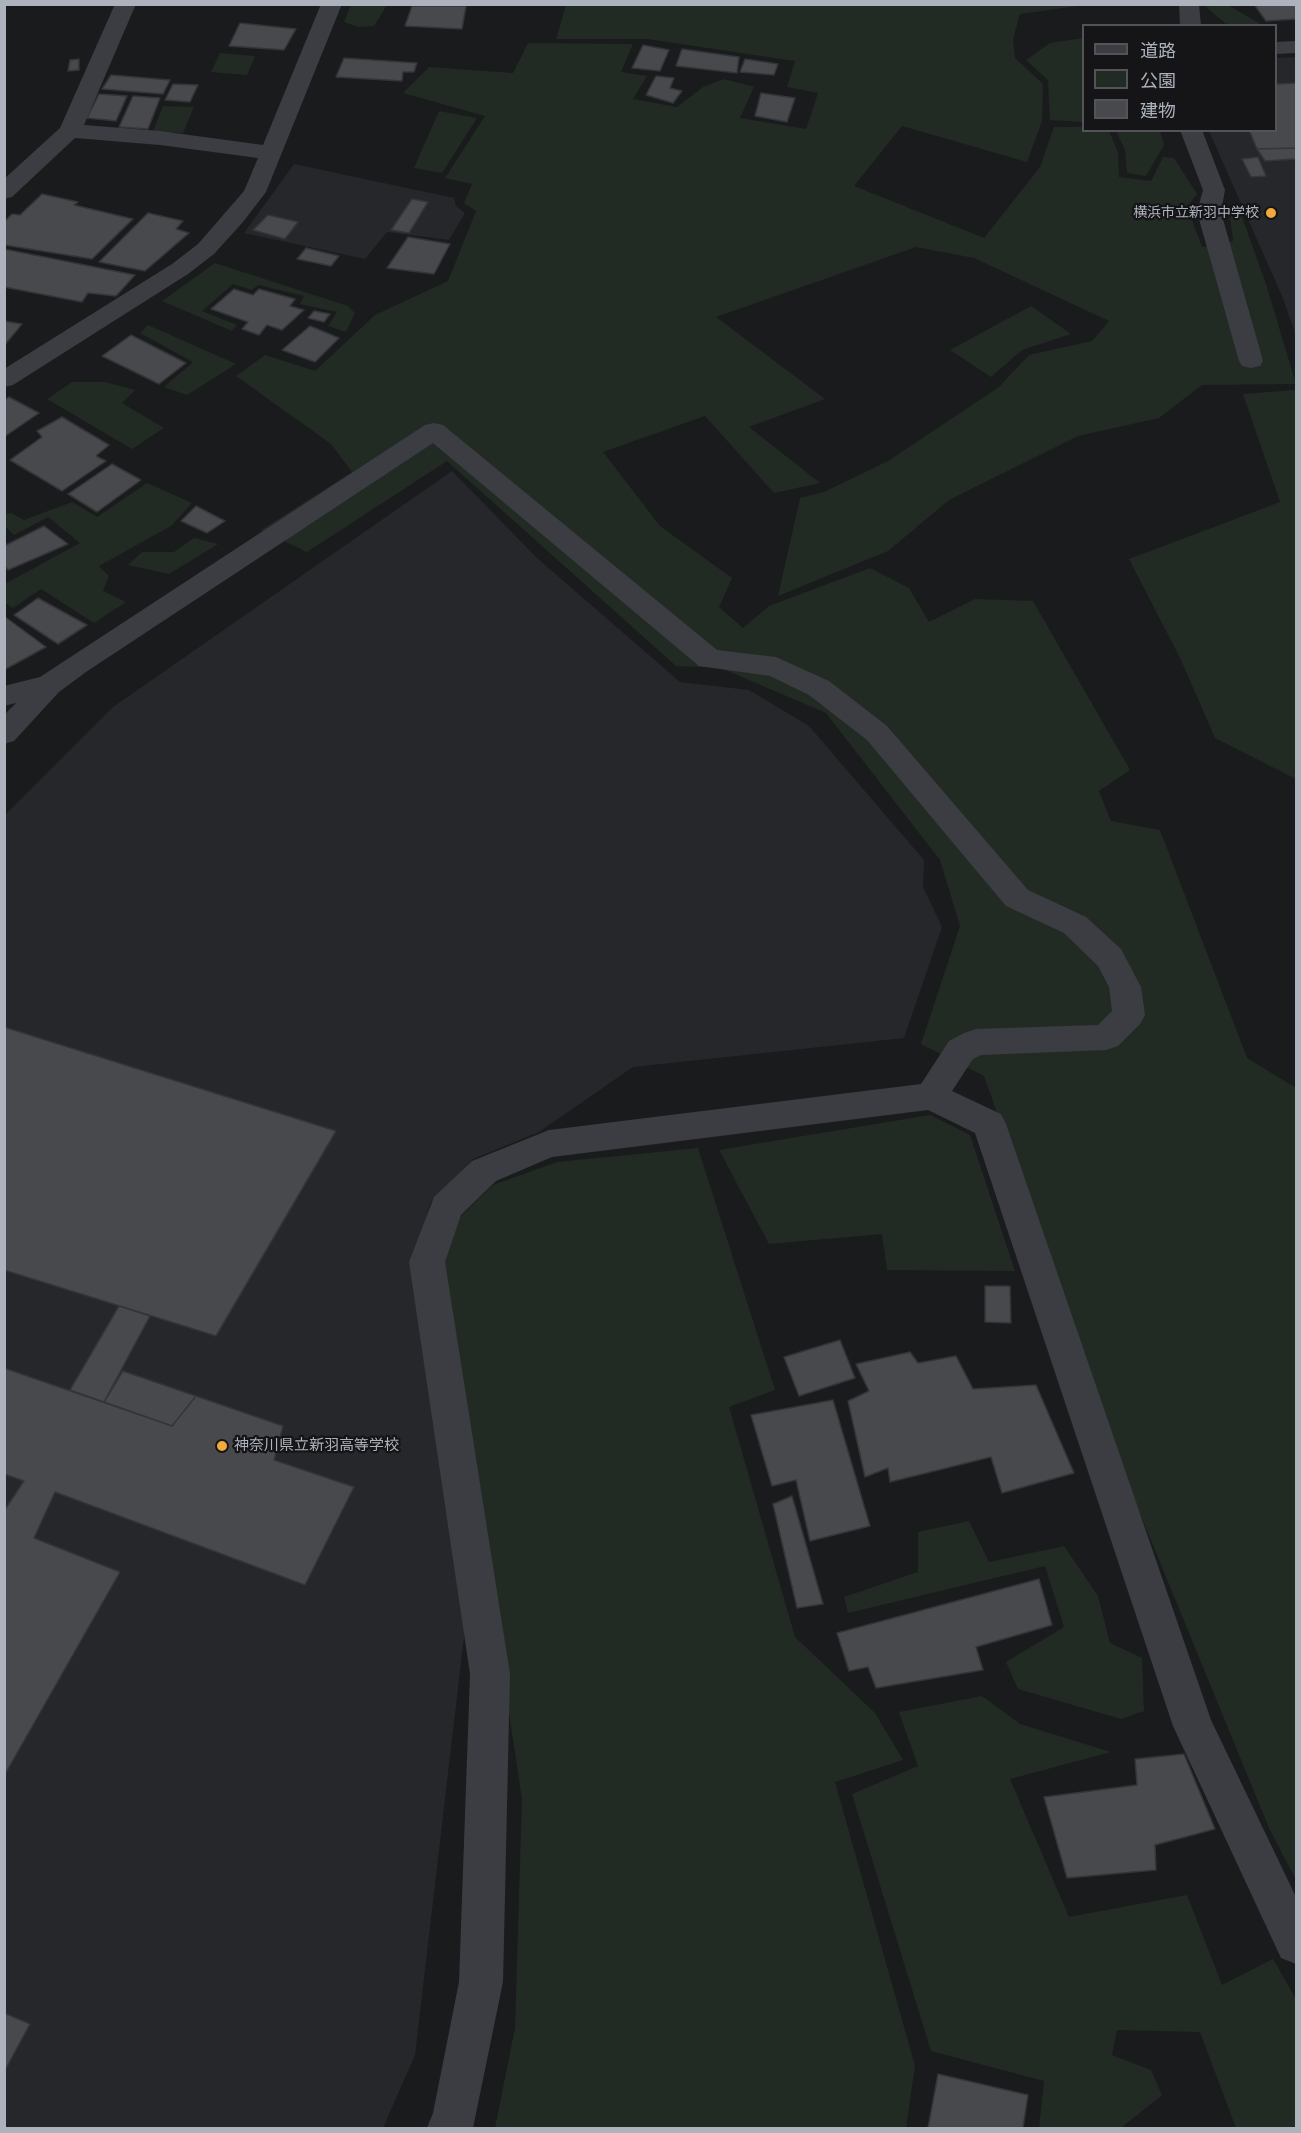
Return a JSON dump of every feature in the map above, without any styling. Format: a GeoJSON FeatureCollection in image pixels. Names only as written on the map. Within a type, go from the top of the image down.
{"type":"FeatureCollection","features":[{"type":"Feature","properties":{"kind":"street"},"geometry":{"type":"LineString","coordinates":[[4,192],[70,131],[126,4]]}},
{"type":"Feature","properties":{"kind":"street"},"geometry":{"type":"LineString","coordinates":[[4,380],[180,269],[206,249],[255,192],[332,4]]}},
{"type":"Feature","properties":{"kind":"street"},"geometry":{"type":"LineString","coordinates":[[1189,4],[1191,24]]}},
{"type":"Feature","properties":{"kind":"street"},"geometry":{"type":"LineString","coordinates":[[1277,48],[1296,47]]}},
{"type":"Feature","properties":{"kind":"street"},"geometry":{"type":"LineString","coordinates":[[70,131],[160,138],[270,153]]}},
{"type":"Feature","properties":{"kind":"street"},"geometry":{"type":"LineString","coordinates":[[1192,132],[1214,190],[1209,212],[1251,361]]}},
{"type":"Feature","properties":{"kind":"street"},"geometry":{"type":"LineString","coordinates":[[4,734],[49,685],[434,431],[709,659],[776,667],[819,688],[877,734],[1017,898],[1075,926],[1110,958],[1125,987],[1129,1015],[1106,1037],[976,1042],[961,1050],[931,1096]]}},
{"type":"Feature","properties":{"kind":"street"},"geometry":{"type":"LineString","coordinates":[[4,696],[49,685]]}},
{"type":"Feature","properties":{"kind":"street"},"geometry":{"type":"LineString","coordinates":[[449,2128],[454,2119],[481,1982],[490,1674],[426,1262],[446,1207],[484,1171],[549,1144],[931,1096],[989,1124],[1193,1726],[1296,1943]]}},
{"type":"Feature","properties":{"kind":"shaded area","name":"横浜市立新羽中学校"},"geometry":{"type":"Polygon","coordinates":[[[1296,57],[1296,335],[1282,296],[1209,132],[1277,132],[1277,58],[1296,57]]]}},
{"type":"Feature","properties":{"kind":"shaded area"},"geometry":{"type":"Polygon","coordinates":[[[294,164],[454,198],[456,206],[465,213],[449,240],[387,232],[365,259],[244,233],[294,164]]]}},
{"type":"Feature","properties":{"kind":"shaded area","name":"神奈川県立新羽高等学校"},"geometry":{"type":"Polygon","coordinates":[[[452,471],[537,558],[680,682],[749,690],[809,726],[924,860],[923,887],[942,927],[904,1038],[633,1067],[539,1132],[473,1159],[430,1204],[413,1265],[465,1628],[415,2055],[383,2128],[5,2128],[5,815],[113,707],[452,471]]]}},
{"type":"Feature","properties":{"kind":"green space"},"geometry":{"type":"Polygon","coordinates":[[[351,4],[387,5],[374,26],[358,27],[344,22],[351,4]]]}},
{"type":"Feature","properties":{"kind":"green space"},"geometry":{"type":"Polygon","coordinates":[[[1218,4],[1228,5],[1260,24],[1225,23],[1206,7],[1218,4]]]}},
{"type":"Feature","properties":{"kind":"green space"},"geometry":{"type":"Polygon","coordinates":[[[566,5],[1085,5],[1020,14],[1013,39],[1015,58],[1043,84],[1042,121],[1027,162],[902,126],[854,186],[984,238],[1040,167],[1054,127],[1082,127],[1082,132],[1109,132],[1118,152],[1119,177],[1151,181],[1163,157],[1174,158],[1197,194],[1187,207],[1202,247],[1233,241],[1230,216],[1237,203],[1266,284],[1296,384],[1202,385],[1159,418],[1078,436],[949,500],[888,551],[778,596],[800,498],[824,492],[888,461],[999,387],[1029,355],[1092,341],[1109,321],[974,258],[916,247],[716,317],[825,399],[749,427],[820,483],[774,493],[705,416],[603,452],[660,526],[732,578],[719,607],[743,628],[769,606],[870,568],[909,588],[929,622],[975,599],[1033,601],[1130,770],[1099,791],[1111,821],[1160,830],[1247,1058],[1296,1088],[1296,1880],[1269,1828],[1132,1494],[984,1076],[921,1044],[960,926],[940,860],[826,713],[721,668],[676,666],[447,461],[307,552],[261,530],[352,472],[331,444],[236,376],[265,355],[315,371],[375,315],[448,281],[476,211],[464,203],[472,184],[445,178],[485,116],[403,93],[429,67],[513,73],[528,43],[633,44],[621,72],[647,76],[633,99],[677,107],[703,87],[724,79],[754,87],[740,118],[806,129],[818,93],[787,87],[795,61],[647,39],[556,39],[566,5]]]}},
{"type":"Feature","properties":{"kind":"green space"},"geometry":{"type":"Polygon","coordinates":[[[1082,38],[1082,122],[1050,120],[1048,80],[1026,60],[1050,43],[1082,38]]]}},
{"type":"Feature","properties":{"kind":"green space"},"geometry":{"type":"Polygon","coordinates":[[[220,53],[255,56],[247,75],[211,72],[220,53]]]}},
{"type":"Feature","properties":{"kind":"green space"},"geometry":{"type":"Polygon","coordinates":[[[163,106],[194,107],[183,133],[153,131],[163,106]]]}},
{"type":"Feature","properties":{"kind":"green space"},"geometry":{"type":"Polygon","coordinates":[[[439,111],[477,118],[442,173],[414,168],[439,111]]]}},
{"type":"Feature","properties":{"kind":"green space"},"geometry":{"type":"Polygon","coordinates":[[[1116,132],[1160,132],[1164,145],[1146,176],[1127,173],[1125,150],[1116,132]]]}},
{"type":"Feature","properties":{"kind":"green space"},"geometry":{"type":"Polygon","coordinates":[[[215,263],[348,306],[355,313],[346,332],[328,326],[337,312],[300,304],[304,296],[258,285],[252,290],[233,284],[202,311],[237,325],[232,331],[162,301],[215,263]]]}},
{"type":"Feature","properties":{"kind":"green space"},"geometry":{"type":"Polygon","coordinates":[[[1031,306],[1071,334],[1022,350],[991,377],[950,350],[1031,306]]]}},
{"type":"Feature","properties":{"kind":"green space"},"geometry":{"type":"Polygon","coordinates":[[[148,325],[236,364],[187,395],[164,387],[193,362],[140,333],[148,325]]]}},
{"type":"Feature","properties":{"kind":"green space"},"geometry":{"type":"Polygon","coordinates":[[[72,382],[105,382],[135,390],[122,403],[164,428],[132,449],[47,399],[72,382]]]}},
{"type":"Feature","properties":{"kind":"green space"},"geometry":{"type":"Polygon","coordinates":[[[1296,390],[1296,779],[1215,738],[1181,660],[1129,559],[1280,502],[1243,394],[1296,390]]]}},
{"type":"Feature","properties":{"kind":"green space"},"geometry":{"type":"Polygon","coordinates":[[[147,483],[192,503],[171,526],[99,566],[109,576],[103,591],[126,602],[94,623],[41,589],[13,608],[5,603],[5,584],[80,543],[48,517],[14,535],[5,526],[5,514],[11,513],[24,520],[72,502],[97,517],[147,483]]]}},
{"type":"Feature","properties":{"kind":"green space"},"geometry":{"type":"Polygon","coordinates":[[[194,538],[218,544],[169,574],[128,565],[142,552],[174,552],[194,538]]]}},
{"type":"Feature","properties":{"kind":"green space"},"geometry":{"type":"Polygon","coordinates":[[[930,1115],[970,1135],[1015,1271],[887,1270],[882,1234],[769,1244],[719,1150],[930,1115]]]}},
{"type":"Feature","properties":{"kind":"green space"},"geometry":{"type":"Polygon","coordinates":[[[698,1148],[775,1390],[729,1407],[795,1637],[875,1713],[903,1760],[835,1782],[915,2066],[906,2128],[495,2128],[515,2028],[522,1799],[441,1264],[457,1220],[493,1185],[557,1162],[698,1148]]]}},
{"type":"Feature","properties":{"kind":"green space"},"geometry":{"type":"Polygon","coordinates":[[[969,1521],[989,1562],[1064,1546],[1098,1596],[1110,1643],[1142,1658],[1144,1711],[1121,1719],[1018,1689],[1006,1662],[1064,1627],[1045,1566],[848,1613],[844,1597],[918,1572],[918,1532],[969,1521]]]}},
{"type":"Feature","properties":{"kind":"green space"},"geometry":{"type":"Polygon","coordinates":[[[982,1696],[1020,1724],[1111,1752],[1010,1779],[1069,1917],[1187,1895],[1222,1985],[1273,1959],[1296,1999],[1296,2128],[1236,2128],[1200,2032],[1117,2030],[1112,2055],[1151,2070],[1162,2095],[1121,2128],[1039,2128],[1044,2081],[931,2051],[852,1794],[918,1766],[899,1712],[982,1696]]]}},
{"type":"Feature","properties":{"kind":"building"},"geometry":{"type":"Polygon","coordinates":[[[1254,4],[1296,4],[1296,19],[1266,21],[1254,4]]]}},
{"type":"Feature","properties":{"kind":"building"},"geometry":{"type":"Polygon","coordinates":[[[412,6],[466,6],[462,29],[405,26],[412,6]]]}},
{"type":"Feature","properties":{"kind":"building"},"geometry":{"type":"Polygon","coordinates":[[[240,23],[296,29],[284,50],[229,46],[240,23]]]}},
{"type":"Feature","properties":{"kind":"building"},"geometry":{"type":"Polygon","coordinates":[[[643,45],[669,50],[660,71],[632,68],[643,45]]]}},
{"type":"Feature","properties":{"kind":"building"},"geometry":{"type":"Polygon","coordinates":[[[682,49],[739,57],[737,73],[676,66],[682,49]]]}},
{"type":"Feature","properties":{"kind":"building"},"geometry":{"type":"Polygon","coordinates":[[[344,58],[417,63],[414,72],[403,72],[402,81],[336,77],[344,58]]]}},
{"type":"Feature","properties":{"kind":"building"},"geometry":{"type":"Polygon","coordinates":[[[79,59],[79,70],[68,71],[70,60],[79,59]]]}},
{"type":"Feature","properties":{"kind":"building"},"geometry":{"type":"Polygon","coordinates":[[[745,59],[778,64],[774,75],[740,72],[745,59]]]}},
{"type":"Feature","properties":{"kind":"building"},"geometry":{"type":"Polygon","coordinates":[[[111,75],[170,80],[163,94],[102,89],[111,75]]]}},
{"type":"Feature","properties":{"kind":"building"},"geometry":{"type":"Polygon","coordinates":[[[656,76],[674,78],[670,88],[682,91],[673,103],[646,95],[656,76]]]}},
{"type":"Feature","properties":{"kind":"building"},"geometry":{"type":"Polygon","coordinates":[[[1296,83],[1296,148],[1257,149],[1250,132],[1277,132],[1277,84],[1296,83]]]}},
{"type":"Feature","properties":{"kind":"building"},"geometry":{"type":"Polygon","coordinates":[[[173,84],[198,85],[190,102],[165,100],[173,84]]]}},
{"type":"Feature","properties":{"kind":"building"},"geometry":{"type":"Polygon","coordinates":[[[761,93],[795,98],[787,122],[755,116],[761,93]]]}},
{"type":"Feature","properties":{"kind":"building"},"geometry":{"type":"Polygon","coordinates":[[[99,94],[127,96],[116,121],[87,118],[99,94]]]}},
{"type":"Feature","properties":{"kind":"building"},"geometry":{"type":"Polygon","coordinates":[[[133,96],[160,98],[148,129],[119,127],[133,96]]]}},
{"type":"Feature","properties":{"kind":"building"},"geometry":{"type":"Polygon","coordinates":[[[1296,148],[1296,159],[1265,161],[1257,149],[1296,148]]]}},
{"type":"Feature","properties":{"kind":"building"},"geometry":{"type":"Polygon","coordinates":[[[1258,157],[1266,176],[1251,177],[1242,159],[1258,157]]]}},
{"type":"Feature","properties":{"kind":"building"},"geometry":{"type":"Polygon","coordinates":[[[42,194],[78,202],[74,205],[133,219],[92,259],[4,245],[4,222],[12,214],[20,215],[42,194]]]}},
{"type":"Feature","properties":{"kind":"building"},"geometry":{"type":"Polygon","coordinates":[[[412,199],[428,202],[409,233],[391,230],[412,199]]]}},
{"type":"Feature","properties":{"kind":"building"},"geometry":{"type":"Polygon","coordinates":[[[148,213],[183,221],[176,229],[189,233],[145,271],[99,262],[148,213]]]}},
{"type":"Feature","properties":{"kind":"building"},"geometry":{"type":"Polygon","coordinates":[[[268,215],[298,222],[285,239],[253,230],[268,215]]]}},
{"type":"Feature","properties":{"kind":"building"},"geometry":{"type":"Polygon","coordinates":[[[408,237],[450,244],[434,274],[387,268],[408,237]]]}},
{"type":"Feature","properties":{"kind":"building"},"geometry":{"type":"Polygon","coordinates":[[[306,248],[339,256],[331,266],[297,259],[306,248]]]}},
{"type":"Feature","properties":{"kind":"building"},"geometry":{"type":"Polygon","coordinates":[[[4,249],[135,275],[116,296],[88,293],[82,302],[4,287],[4,249]]]}},
{"type":"Feature","properties":{"kind":"building"},"geometry":{"type":"Polygon","coordinates":[[[234,289],[253,295],[259,289],[295,299],[290,306],[304,310],[282,330],[267,325],[259,335],[242,329],[248,322],[211,309],[234,289]]]}},
{"type":"Feature","properties":{"kind":"building"},"geometry":{"type":"Polygon","coordinates":[[[314,311],[330,314],[324,322],[308,318],[314,311]]]}},
{"type":"Feature","properties":{"kind":"building"},"geometry":{"type":"Polygon","coordinates":[[[4,321],[22,324],[4,346],[4,321]]]}},
{"type":"Feature","properties":{"kind":"building"},"geometry":{"type":"Polygon","coordinates":[[[310,326],[339,338],[315,362],[282,350],[310,326]]]}},
{"type":"Feature","properties":{"kind":"building"},"geometry":{"type":"Polygon","coordinates":[[[131,335],[186,363],[159,384],[102,356],[131,335]]]}},
{"type":"Feature","properties":{"kind":"building"},"geometry":{"type":"Polygon","coordinates":[[[9,397],[39,413],[4,437],[4,400],[9,397]]]}},
{"type":"Feature","properties":{"kind":"building"},"geometry":{"type":"Polygon","coordinates":[[[62,417],[109,445],[96,456],[106,461],[62,491],[10,460],[42,437],[37,431],[62,417]]]}},
{"type":"Feature","properties":{"kind":"building"},"geometry":{"type":"Polygon","coordinates":[[[112,464],[141,480],[97,512],[68,494],[112,464]]]}},
{"type":"Feature","properties":{"kind":"building"},"geometry":{"type":"Polygon","coordinates":[[[196,506],[225,521],[207,533],[181,521],[196,506]]]}},
{"type":"Feature","properties":{"kind":"building"},"geometry":{"type":"Polygon","coordinates":[[[44,526],[68,544],[8,570],[4,565],[4,546],[44,526]]]}},
{"type":"Feature","properties":{"kind":"building"},"geometry":{"type":"Polygon","coordinates":[[[38,598],[87,625],[58,644],[14,615],[38,598]]]}},
{"type":"Feature","properties":{"kind":"building"},"geometry":{"type":"Polygon","coordinates":[[[4,616],[46,647],[4,670],[4,616]]]}},
{"type":"Feature","properties":{"kind":"building"},"geometry":{"type":"Polygon","coordinates":[[[4,1027],[336,1131],[216,1336],[4,1270],[4,1027]]]}},
{"type":"Feature","properties":{"kind":"building"},"geometry":{"type":"Polygon","coordinates":[[[985,1286],[1010,1286],[1011,1323],[985,1322],[985,1286]]]}},
{"type":"Feature","properties":{"kind":"building"},"geometry":{"type":"Polygon","coordinates":[[[119,1306],[150,1316],[104,1402],[70,1390],[119,1306]]]}},
{"type":"Feature","properties":{"kind":"building"},"geometry":{"type":"Polygon","coordinates":[[[840,1340],[855,1378],[799,1396],[784,1357],[840,1340]]]}},
{"type":"Feature","properties":{"kind":"building"},"geometry":{"type":"Polygon","coordinates":[[[910,1352],[918,1363],[956,1356],[973,1389],[1036,1385],[1074,1473],[1002,1493],[991,1457],[890,1482],[888,1468],[865,1477],[848,1401],[869,1391],[856,1364],[910,1352]]]}},
{"type":"Feature","properties":{"kind":"building"},"geometry":{"type":"Polygon","coordinates":[[[4,1368],[172,1426],[196,1396],[283,1426],[274,1460],[354,1487],[305,1585],[55,1492],[34,1538],[120,1572],[4,1776],[4,1511],[24,1481],[4,1474],[4,1368]]]}},
{"type":"Feature","properties":{"kind":"building"},"geometry":{"type":"Polygon","coordinates":[[[123,1371],[196,1396],[172,1426],[104,1402],[123,1371]]]}},
{"type":"Feature","properties":{"kind":"building"},"geometry":{"type":"Polygon","coordinates":[[[833,1400],[870,1526],[810,1541],[796,1480],[772,1486],[751,1415],[833,1400]]]}},
{"type":"Feature","properties":{"kind":"building"},"geometry":{"type":"Polygon","coordinates":[[[792,1496],[823,1604],[797,1608],[773,1504],[792,1496]]]}},
{"type":"Feature","properties":{"kind":"building"},"geometry":{"type":"Polygon","coordinates":[[[1039,1579],[1052,1625],[976,1647],[983,1670],[876,1688],[868,1667],[849,1671],[837,1633],[1039,1579]]]}},
{"type":"Feature","properties":{"kind":"building"},"geometry":{"type":"Polygon","coordinates":[[[1184,1754],[1215,1829],[1155,1845],[1156,1870],[1067,1878],[1044,1797],[1137,1785],[1135,1759],[1184,1754]]]}},
{"type":"Feature","properties":{"kind":"building"},"geometry":{"type":"Polygon","coordinates":[[[4,2013],[30,2024],[4,2072],[4,2013]]]}},
{"type":"Feature","properties":{"kind":"building"},"geometry":{"type":"Polygon","coordinates":[[[938,2074],[1028,2095],[1023,2128],[928,2128],[938,2074]]]}},
{"type":"Feature","properties":{"kind":"place","name":"横浜市立新羽中学校"},"geometry":{"type":"Point","coordinates":[1271,213]}},
{"type":"Feature","properties":{"kind":"place","name":"神奈川県立新羽高等学校"},"geometry":{"type":"Point","coordinates":[222,1446]}}]}
